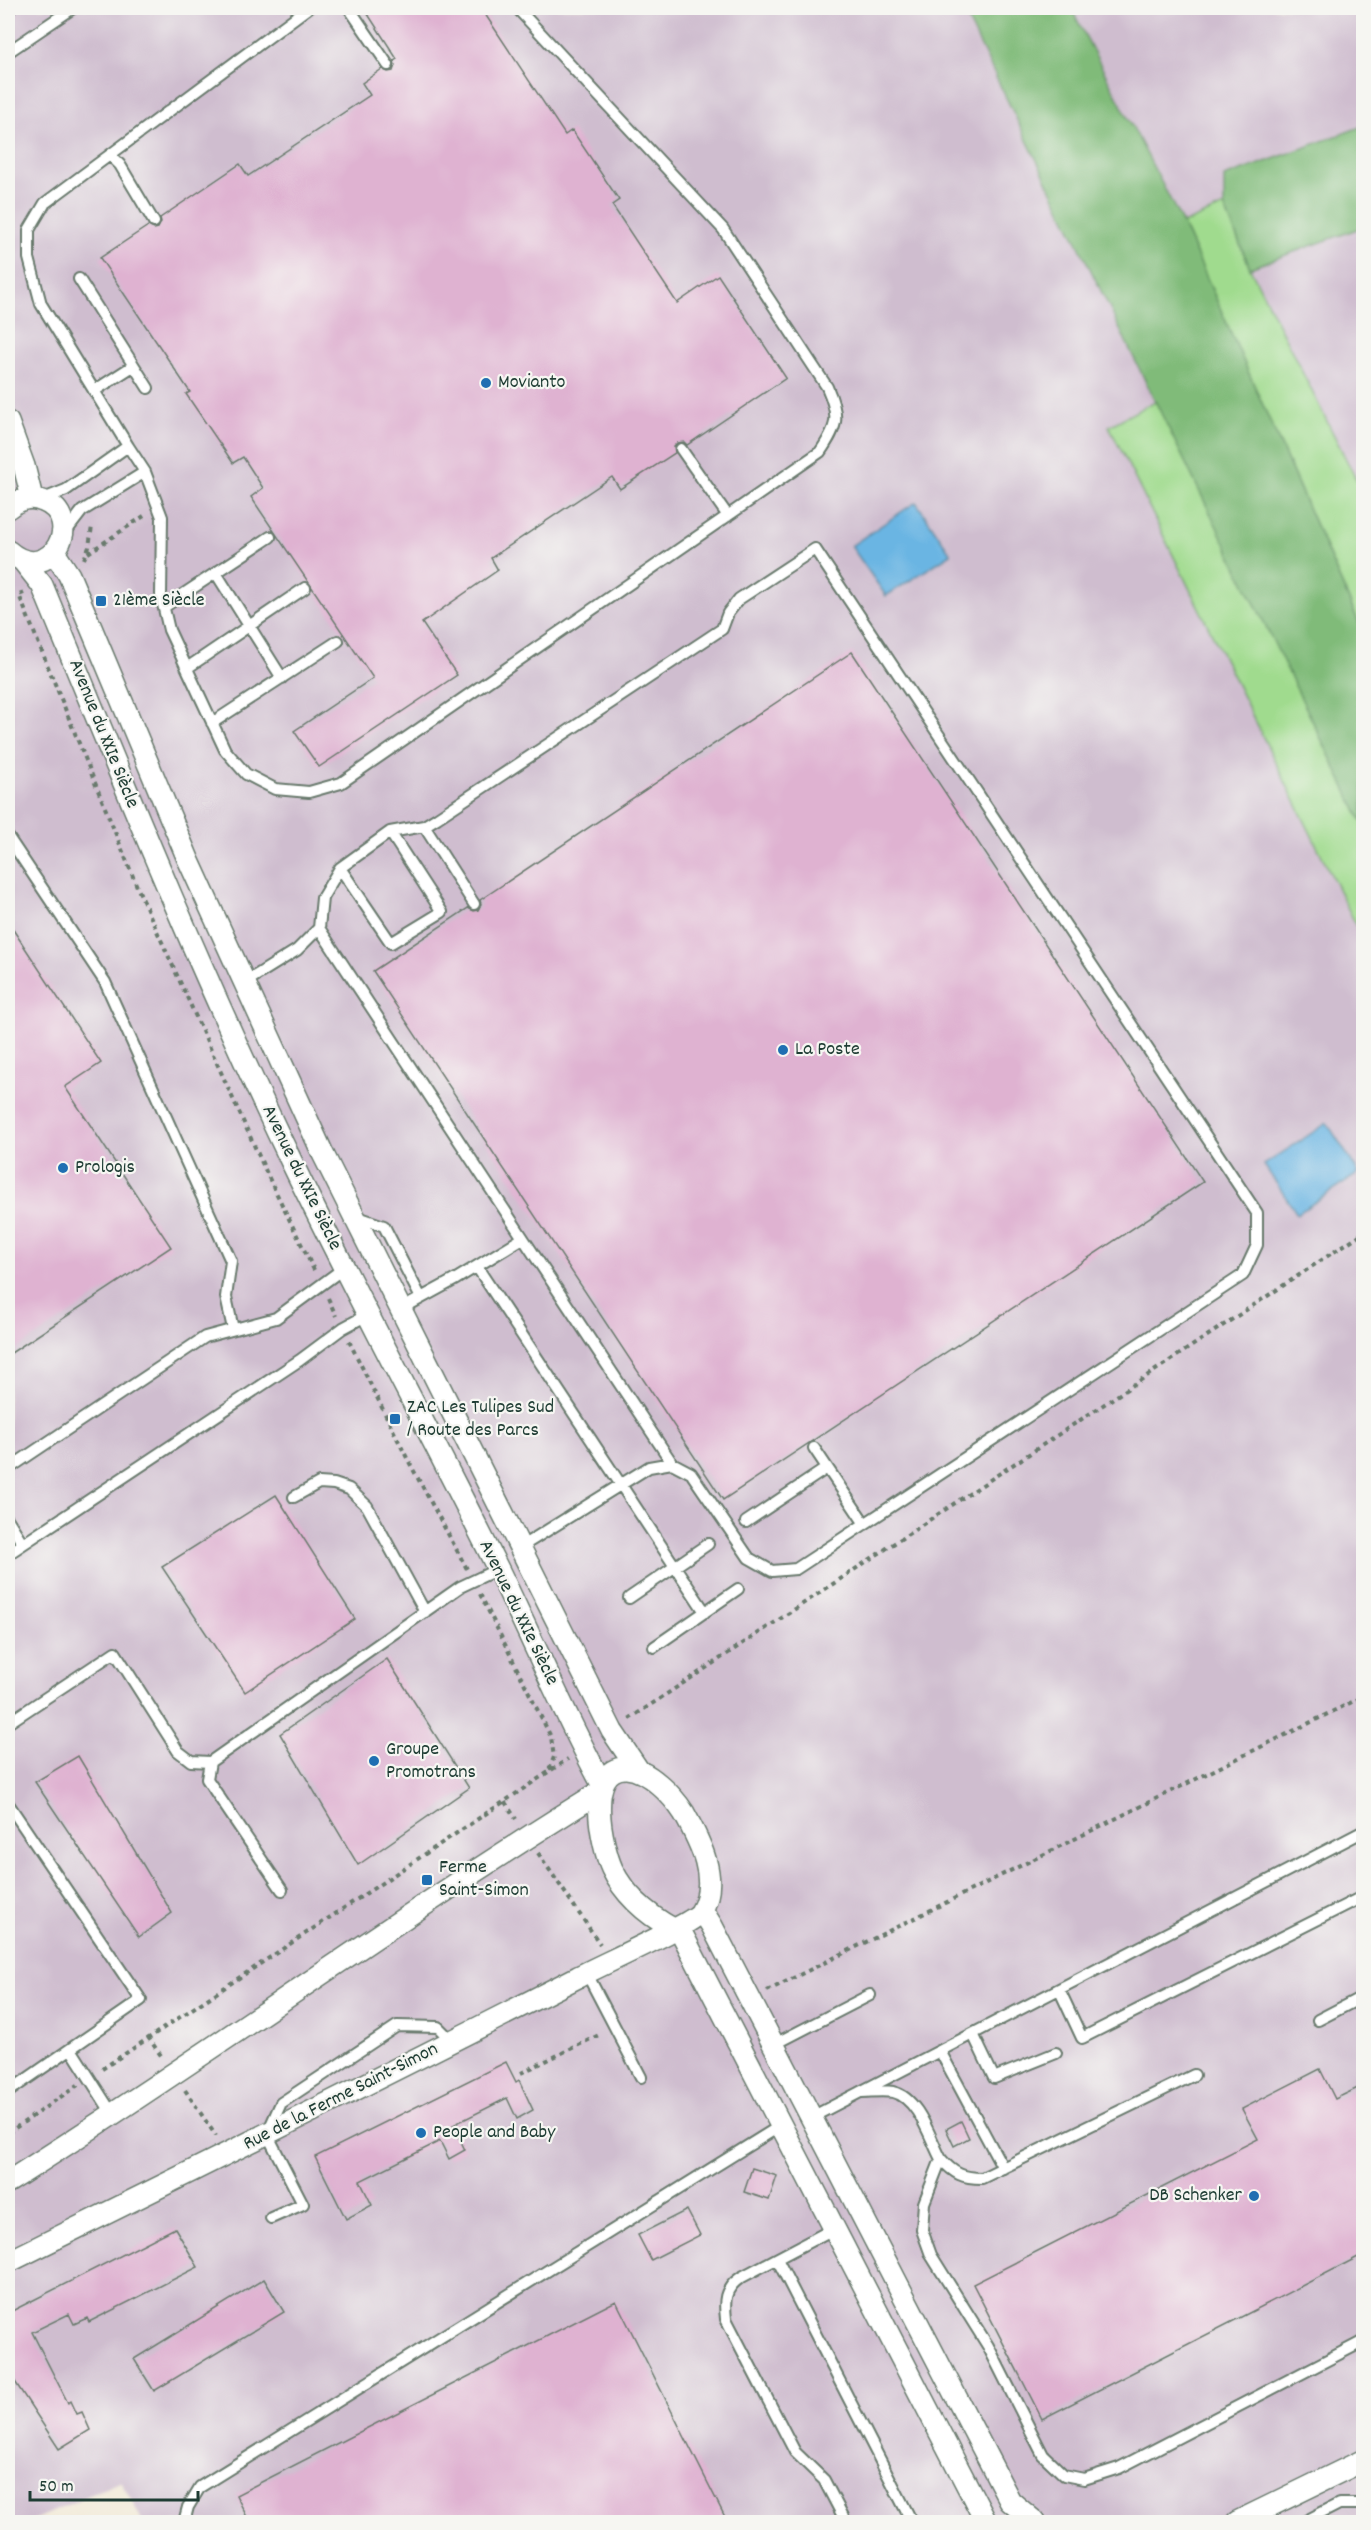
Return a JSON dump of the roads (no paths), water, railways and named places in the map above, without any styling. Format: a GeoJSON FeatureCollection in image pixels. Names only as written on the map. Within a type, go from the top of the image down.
{"type":"FeatureCollection","features":[{"type":"Feature","properties":{"kind":"street"},"geometry":{"type":"LineString","coordinates":[[8,422],[36,499],[23,499],[8,508]]}},
{"type":"Feature","properties":{"kind":"street","name":"Avenue du XXIe Siècle"},"geometry":{"type":"LineString","coordinates":[[36,499],[56,510],[63,526],[58,543],[69,574],[188,859],[353,1215],[612,1731],[639,1770],[661,1787],[681,1809],[699,1840],[709,1871],[708,1896],[702,1910]]}},
{"type":"Feature","properties":{"kind":"street"},"geometry":{"type":"LineString","coordinates":[[13,557],[40,561],[58,543]]}},
{"type":"Feature","properties":{"kind":"street","name":"Avenue du XXIe Siècle"},"geometry":{"type":"LineString","coordinates":[[13,557],[42,585],[161,875],[295,1168],[367,1315],[498,1569],[601,1788]]}},
{"type":"Feature","properties":{"kind":"street"},"geometry":{"type":"LineString","coordinates":[[639,1770],[623,1768],[608,1774],[601,1788],[601,1830],[612,1869],[627,1892],[650,1916],[676,1929],[835,2228],[986,2523]]}},
{"type":"Feature","properties":{"kind":"street"},"geometry":{"type":"LineString","coordinates":[[8,2182],[174,2075],[601,1788]]}},
{"type":"Feature","properties":{"kind":"street"},"geometry":{"type":"LineString","coordinates":[[702,1910],[775,2044],[1010,2501],[1035,2523]]}},
{"type":"Feature","properties":{"kind":"street","name":"Rue de la Ferme Saint-Simon"},"geometry":{"type":"LineString","coordinates":[[8,2262],[676,1929],[698,1916],[702,1910]]}},
{"type":"Feature","properties":{"kind":"street"},"geometry":{"type":"LineString","coordinates":[[1237,2523],[1364,2460]]}},
{"type":"Feature","properties":{"kind":"lane"},"geometry":{"type":"LineString","coordinates":[[8,52],[73,8]]}},
{"type":"Feature","properties":{"kind":"lane"},"geometry":{"type":"LineString","coordinates":[[308,8],[45,203],[29,230],[29,258],[41,304],[145,472],[162,517],[161,596],[169,630],[225,750],[246,774],[275,789],[309,792],[341,783],[820,452],[834,432],[837,410],[827,387],[723,229],[517,8]]}},
{"type":"Feature","properties":{"kind":"lane"},"geometry":{"type":"LineString","coordinates":[[349,8],[388,65]]}},
{"type":"Feature","properties":{"kind":"lane"},"geometry":{"type":"LineString","coordinates":[[110,155],[120,165],[154,222]]}},
{"type":"Feature","properties":{"kind":"lane"},"geometry":{"type":"LineString","coordinates":[[79,279],[148,388]]}},
{"type":"Feature","properties":{"kind":"lane"},"geometry":{"type":"LineString","coordinates":[[94,391],[133,366]]}},
{"type":"Feature","properties":{"kind":"lane"},"geometry":{"type":"LineString","coordinates":[[36,499],[66,490],[128,447]]}},
{"type":"Feature","properties":{"kind":"lane"},"geometry":{"type":"LineString","coordinates":[[681,448],[728,516]]}},
{"type":"Feature","properties":{"kind":"lane"},"geometry":{"type":"LineString","coordinates":[[58,543],[82,511],[145,472]]}},
{"type":"Feature","properties":{"kind":"lane"},"geometry":{"type":"LineString","coordinates":[[164,607],[270,537]]}},
{"type":"Feature","properties":{"kind":"lane"},"geometry":{"type":"LineString","coordinates":[[815,549],[1257,1213],[1257,1245],[1243,1275],[796,1569],[772,1571],[749,1557],[691,1473],[672,1463],[319,928],[322,898],[340,868],[390,832],[424,826],[723,629],[728,613],[739,599],[815,549]]}},
{"type":"Feature","properties":{"kind":"lane"},"geometry":{"type":"LineString","coordinates":[[216,573],[282,678]]}},
{"type":"Feature","properties":{"kind":"lane"},"geometry":{"type":"LineString","coordinates":[[187,668],[305,588]]}},
{"type":"Feature","properties":{"kind":"lane"},"geometry":{"type":"LineString","coordinates":[[212,723],[338,641]]}},
{"type":"Feature","properties":{"kind":"lane"},"geometry":{"type":"LineString","coordinates":[[424,826],[474,904]]}},
{"type":"Feature","properties":{"kind":"lane"},"geometry":{"type":"LineString","coordinates":[[340,868],[391,944],[442,912],[390,832]]}},
{"type":"Feature","properties":{"kind":"lane"},"geometry":{"type":"LineString","coordinates":[[8,837],[105,982],[231,1261],[226,1297],[233,1329]]}},
{"type":"Feature","properties":{"kind":"lane"},"geometry":{"type":"LineString","coordinates":[[244,983],[297,950],[319,928]]}},
{"type":"Feature","properties":{"kind":"lane"},"geometry":{"type":"LineString","coordinates":[[353,1215],[384,1226],[421,1298]]}},
{"type":"Feature","properties":{"kind":"lane"},"geometry":{"type":"LineString","coordinates":[[400,1309],[477,1267],[523,1238]]}},
{"type":"Feature","properties":{"kind":"lane"},"geometry":{"type":"LineString","coordinates":[[477,1267],[705,1612]]}},
{"type":"Feature","properties":{"kind":"lane"},"geometry":{"type":"LineString","coordinates":[[8,1468],[205,1337],[276,1318],[344,1268]]}},
{"type":"Feature","properties":{"kind":"lane"},"geometry":{"type":"LineString","coordinates":[[8,1554],[300,1360],[343,1328],[367,1315]]}},
{"type":"Feature","properties":{"kind":"lane"},"geometry":{"type":"LineString","coordinates":[[814,1448],[865,1524]]}},
{"type":"Feature","properties":{"kind":"lane"},"geometry":{"type":"LineString","coordinates":[[519,1548],[649,1467],[672,1463]]}},
{"type":"Feature","properties":{"kind":"lane"},"geometry":{"type":"LineString","coordinates":[[747,1522],[827,1468]]}},
{"type":"Feature","properties":{"kind":"lane"},"geometry":{"type":"LineString","coordinates":[[294,1497],[320,1483],[334,1484],[355,1495],[367,1506],[425,1612]]}},
{"type":"Feature","properties":{"kind":"lane"},"geometry":{"type":"LineString","coordinates":[[8,1520],[23,1544]]}},
{"type":"Feature","properties":{"kind":"lane"},"geometry":{"type":"LineString","coordinates":[[629,1598],[708,1544]]}},
{"type":"Feature","properties":{"kind":"lane"},"geometry":{"type":"LineString","coordinates":[[8,1724],[115,1652],[178,1752],[191,1761],[210,1762],[460,1587],[498,1569]]}},
{"type":"Feature","properties":{"kind":"lane"},"geometry":{"type":"LineString","coordinates":[[654,1647],[738,1589]]}},
{"type":"Feature","properties":{"kind":"lane"},"geometry":{"type":"LineString","coordinates":[[210,1762],[207,1779],[282,1890]]}},
{"type":"Feature","properties":{"kind":"lane"},"geometry":{"type":"LineString","coordinates":[[8,1806],[9,1804],[141,2000],[8,2092]]}},
{"type":"Feature","properties":{"kind":"lane"},"geometry":{"type":"LineString","coordinates":[[812,2117],[1364,1831]]}},
{"type":"Feature","properties":{"kind":"lane"},"geometry":{"type":"LineString","coordinates":[[1059,1989],[1082,2038],[1364,1896]]}},
{"type":"Feature","properties":{"kind":"lane"},"geometry":{"type":"LineString","coordinates":[[586,1972],[641,2077]]}},
{"type":"Feature","properties":{"kind":"lane"},"geometry":{"type":"LineString","coordinates":[[775,2044],[870,1995]]}},
{"type":"Feature","properties":{"kind":"lane"},"geometry":{"type":"LineString","coordinates":[[1318,2020],[1364,1996]]}},
{"type":"Feature","properties":{"kind":"lane"},"geometry":{"type":"LineString","coordinates":[[271,2218],[303,2204],[267,2134],[281,2103],[397,2026],[438,2027],[452,2041]]}},
{"type":"Feature","properties":{"kind":"lane"},"geometry":{"type":"LineString","coordinates":[[973,2034],[994,2078],[1056,2053]]}},
{"type":"Feature","properties":{"kind":"lane"},"geometry":{"type":"LineString","coordinates":[[71,2049],[113,2115]]}},
{"type":"Feature","properties":{"kind":"lane"},"geometry":{"type":"LineString","coordinates":[[940,2051],[1003,2168]]}},
{"type":"Feature","properties":{"kind":"lane"},"geometry":{"type":"LineString","coordinates":[[860,2092],[893,2092],[905,2098],[914,2107],[941,2159],[952,2172],[970,2178],[982,2178],[1194,2075]]}},
{"type":"Feature","properties":{"kind":"lane"},"geometry":{"type":"LineString","coordinates":[[184,2523],[188,2507],[200,2487],[780,2126]]}},
{"type":"Feature","properties":{"kind":"lane"},"geometry":{"type":"LineString","coordinates":[[941,2159],[924,2203],[922,2229],[931,2255],[988,2346],[1043,2455],[1064,2475],[1084,2479],[1119,2468],[1364,2341]]}},
{"type":"Feature","properties":{"kind":"lane"},"geometry":{"type":"LineString","coordinates":[[835,2228],[729,2286],[724,2302],[726,2319],[795,2452],[824,2480],[846,2523]]}},
{"type":"Feature","properties":{"kind":"lane"},"geometry":{"type":"LineString","coordinates":[[777,2259],[912,2523]]}},
{"type":"Feature","properties":{"kind":"lane"},"geometry":{"type":"LineString","coordinates":[[1304,2523],[1339,2504],[1364,2504]]}},
{"type":"Feature","properties":{"kind":"water"},"geometry":{"type":"Polygon","coordinates":[[[916,502],[951,554],[886,596],[851,546],[916,502]]]}},
{"type":"Feature","properties":{"kind":"water"},"geometry":{"type":"Polygon","coordinates":[[[1327,1123],[1359,1173],[1297,1214],[1264,1165],[1327,1123]]]}},
{"type":"Feature","properties":{"kind":"place","name":"Movianto"},"geometry":{"type":"Point","coordinates":[486,383]}},
{"type":"Feature","properties":{"kind":"place","name":"21ème Siècle"},"geometry":{"type":"Point","coordinates":[101,601]}},
{"type":"Feature","properties":{"kind":"place","name":"La Poste"},"geometry":{"type":"Point","coordinates":[783,1050]}},
{"type":"Feature","properties":{"kind":"place","name":"Prologis"},"geometry":{"type":"Point","coordinates":[63,1168]}},
{"type":"Feature","properties":{"kind":"place","name":"ZAC Les Tulipes Sud / Route des Parcs"},"geometry":{"type":"Point","coordinates":[395,1419]}},
{"type":"Feature","properties":{"kind":"place","name":"Groupe Promotrans"},"geometry":{"type":"Point","coordinates":[374,1761]}},
{"type":"Feature","properties":{"kind":"place","name":"Ferme Saint-Simon"},"geometry":{"type":"Point","coordinates":[427,1880]}},
{"type":"Feature","properties":{"kind":"place","name":"People and Baby"},"geometry":{"type":"Point","coordinates":[421,2133]}},
{"type":"Feature","properties":{"kind":"place","name":"DB Schenker"},"geometry":{"type":"Point","coordinates":[1254,2196]}}]}
